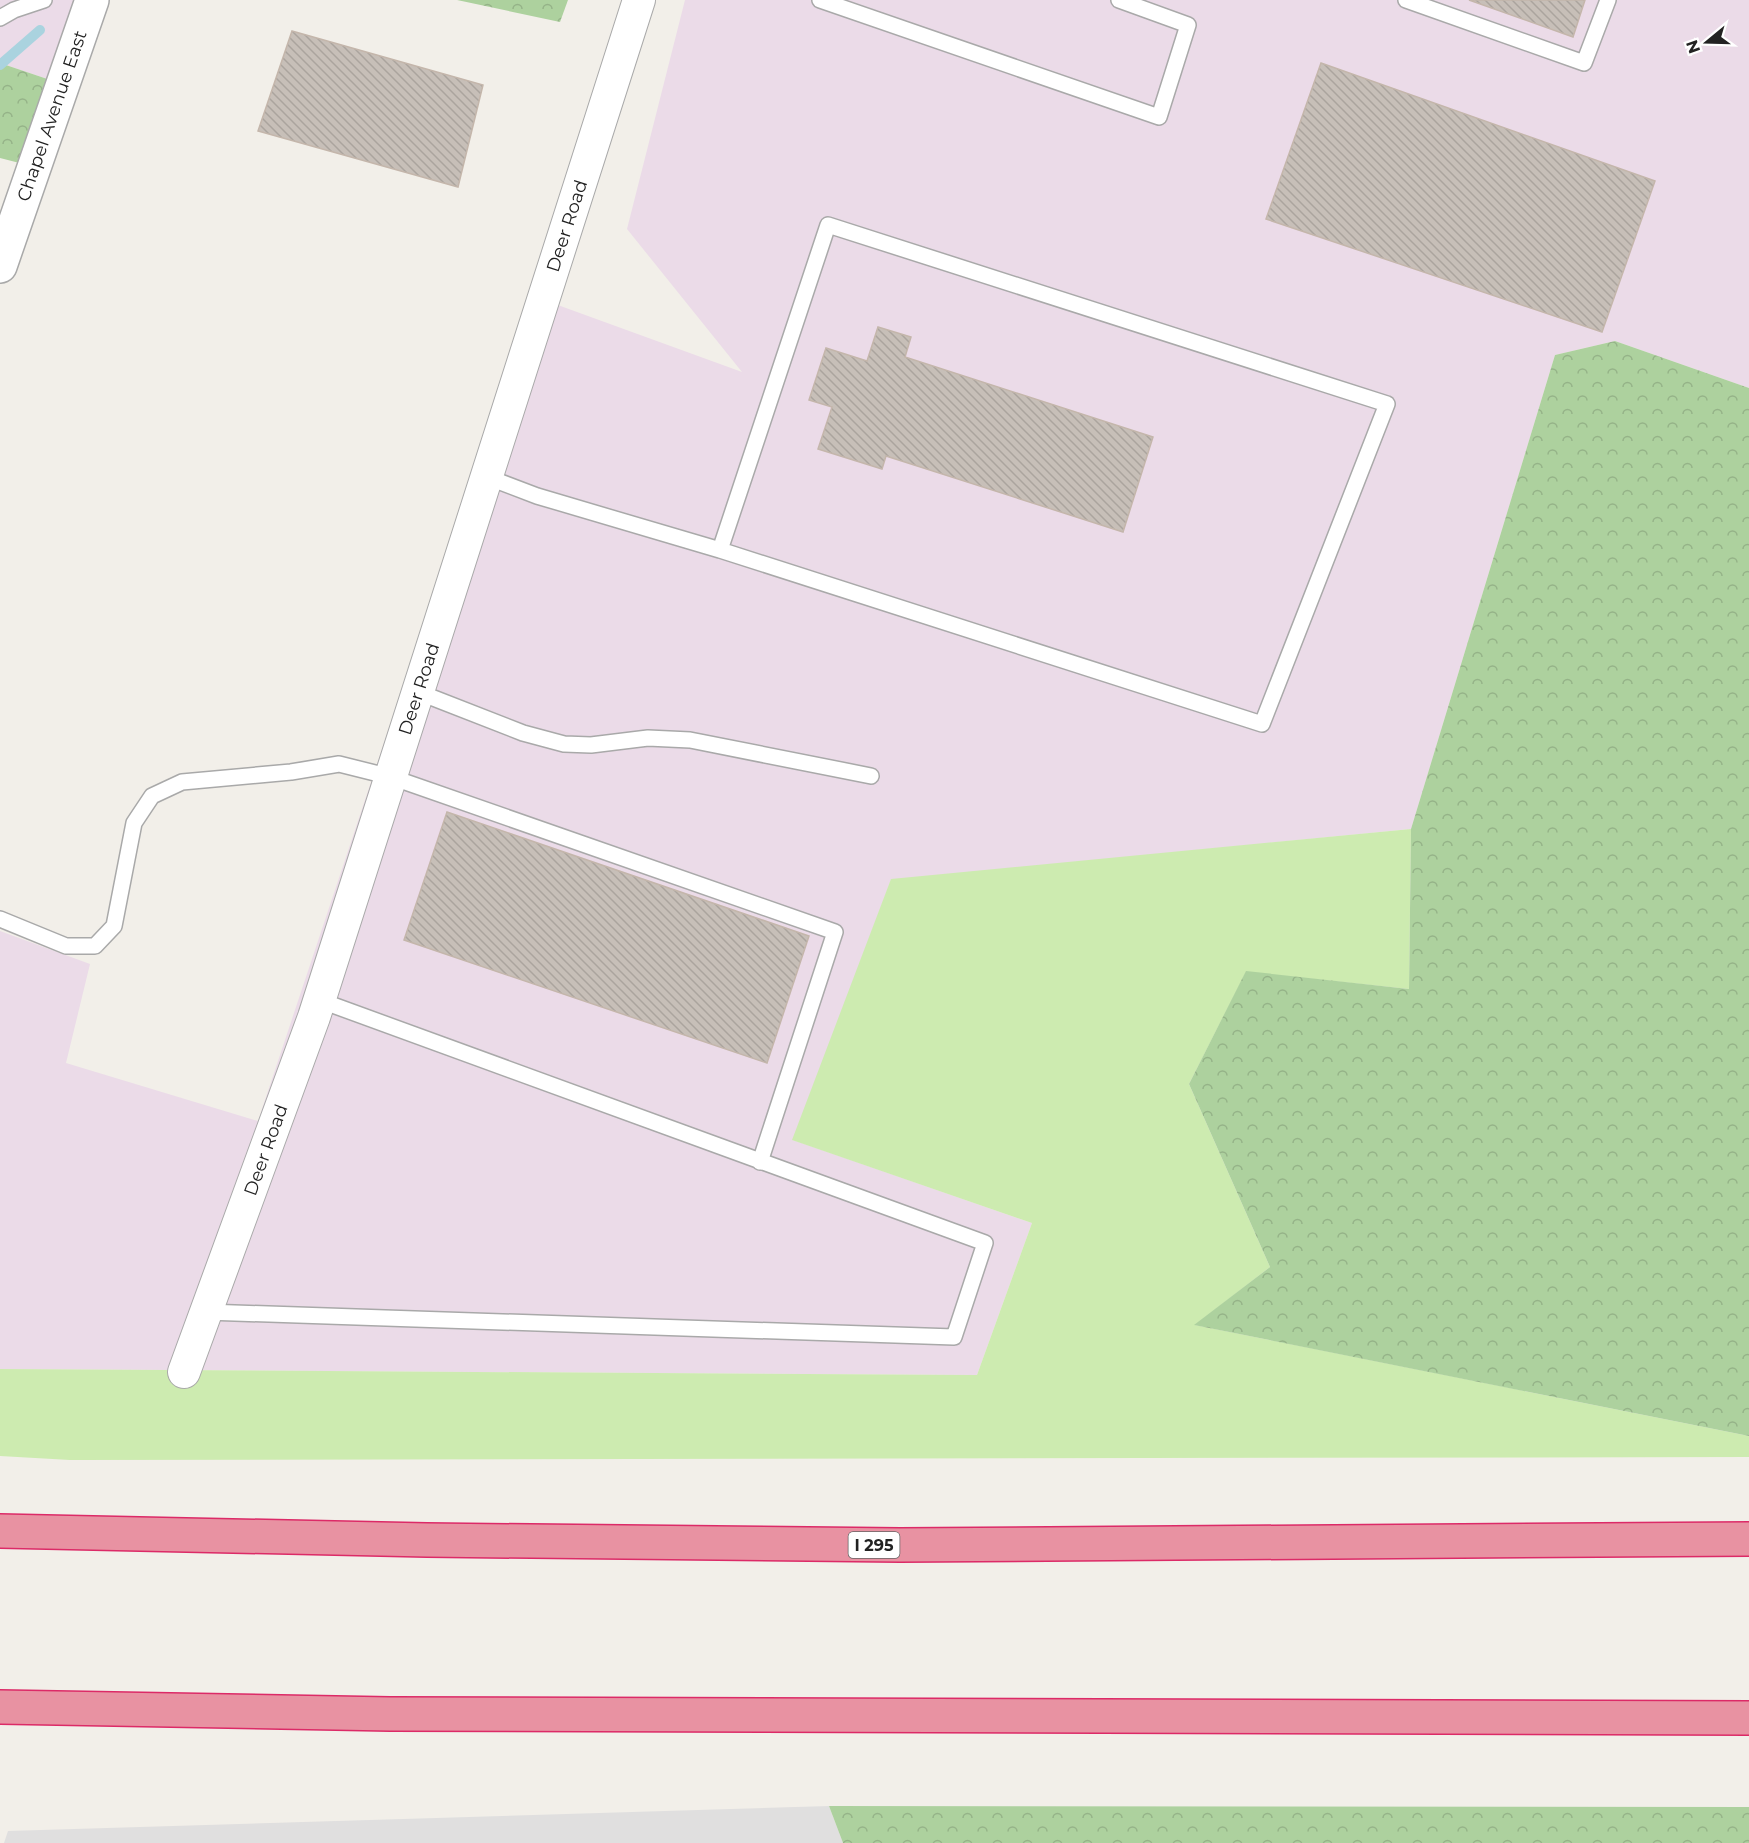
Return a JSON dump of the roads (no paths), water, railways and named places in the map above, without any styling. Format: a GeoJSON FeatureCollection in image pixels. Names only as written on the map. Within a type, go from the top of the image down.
{"type":"FeatureCollection","features":[{"type":"Feature","properties":{"kind":"highway","name":"I 295"},"geometry":{"type":"LineString","coordinates":[[0,1531],[900,1545],[1749,1539]]}},
{"type":"Feature","properties":{"kind":"highway"},"geometry":{"type":"LineString","coordinates":[[0,1707],[390,1714],[1749,1718]]}},
{"type":"Feature","properties":{"kind":"street","name":"Chapel Avenue East"},"geometry":{"type":"LineString","coordinates":[[0,266],[92,0]]}},
{"type":"Feature","properties":{"kind":"street","name":"Deer Road"},"geometry":{"type":"LineString","coordinates":[[184,1372],[319,1000],[639,0]]}},
{"type":"Feature","properties":{"kind":"lane"},"geometry":{"type":"LineString","coordinates":[[0,18],[14,10],[44,0]]}},
{"type":"Feature","properties":{"kind":"lane"},"geometry":{"type":"LineString","coordinates":[[820,0],[1159,117],[1188,25],[1119,0]]}},
{"type":"Feature","properties":{"kind":"lane"},"geometry":{"type":"LineString","coordinates":[[1406,0],[1584,63],[1608,0]]}},
{"type":"Feature","properties":{"kind":"lane"},"geometry":{"type":"LineString","coordinates":[[487,477],[537,496],[720,550],[1262,724],[1387,404],[828,225],[720,550]]}},
{"type":"Feature","properties":{"kind":"lane"},"geometry":{"type":"LineString","coordinates":[[418,692],[523,733],[564,744],[591,745],[648,738],[690,740],[871,776]]}},
{"type":"Feature","properties":{"kind":"lane"},"geometry":{"type":"LineString","coordinates":[[0,919],[66,946],[95,946],[114,927],[134,823],[152,796],[182,782],[291,772],[339,764],[391,777],[835,932],[760,1162]]}},
{"type":"Feature","properties":{"kind":"lane"},"geometry":{"type":"LineString","coordinates":[[206,1312],[954,1337],[985,1243],[319,1000]]}},
{"type":"Feature","properties":{"kind":"waterway"},"geometry":{"type":"LineString","coordinates":[[0,65],[40,30]]}}]}
